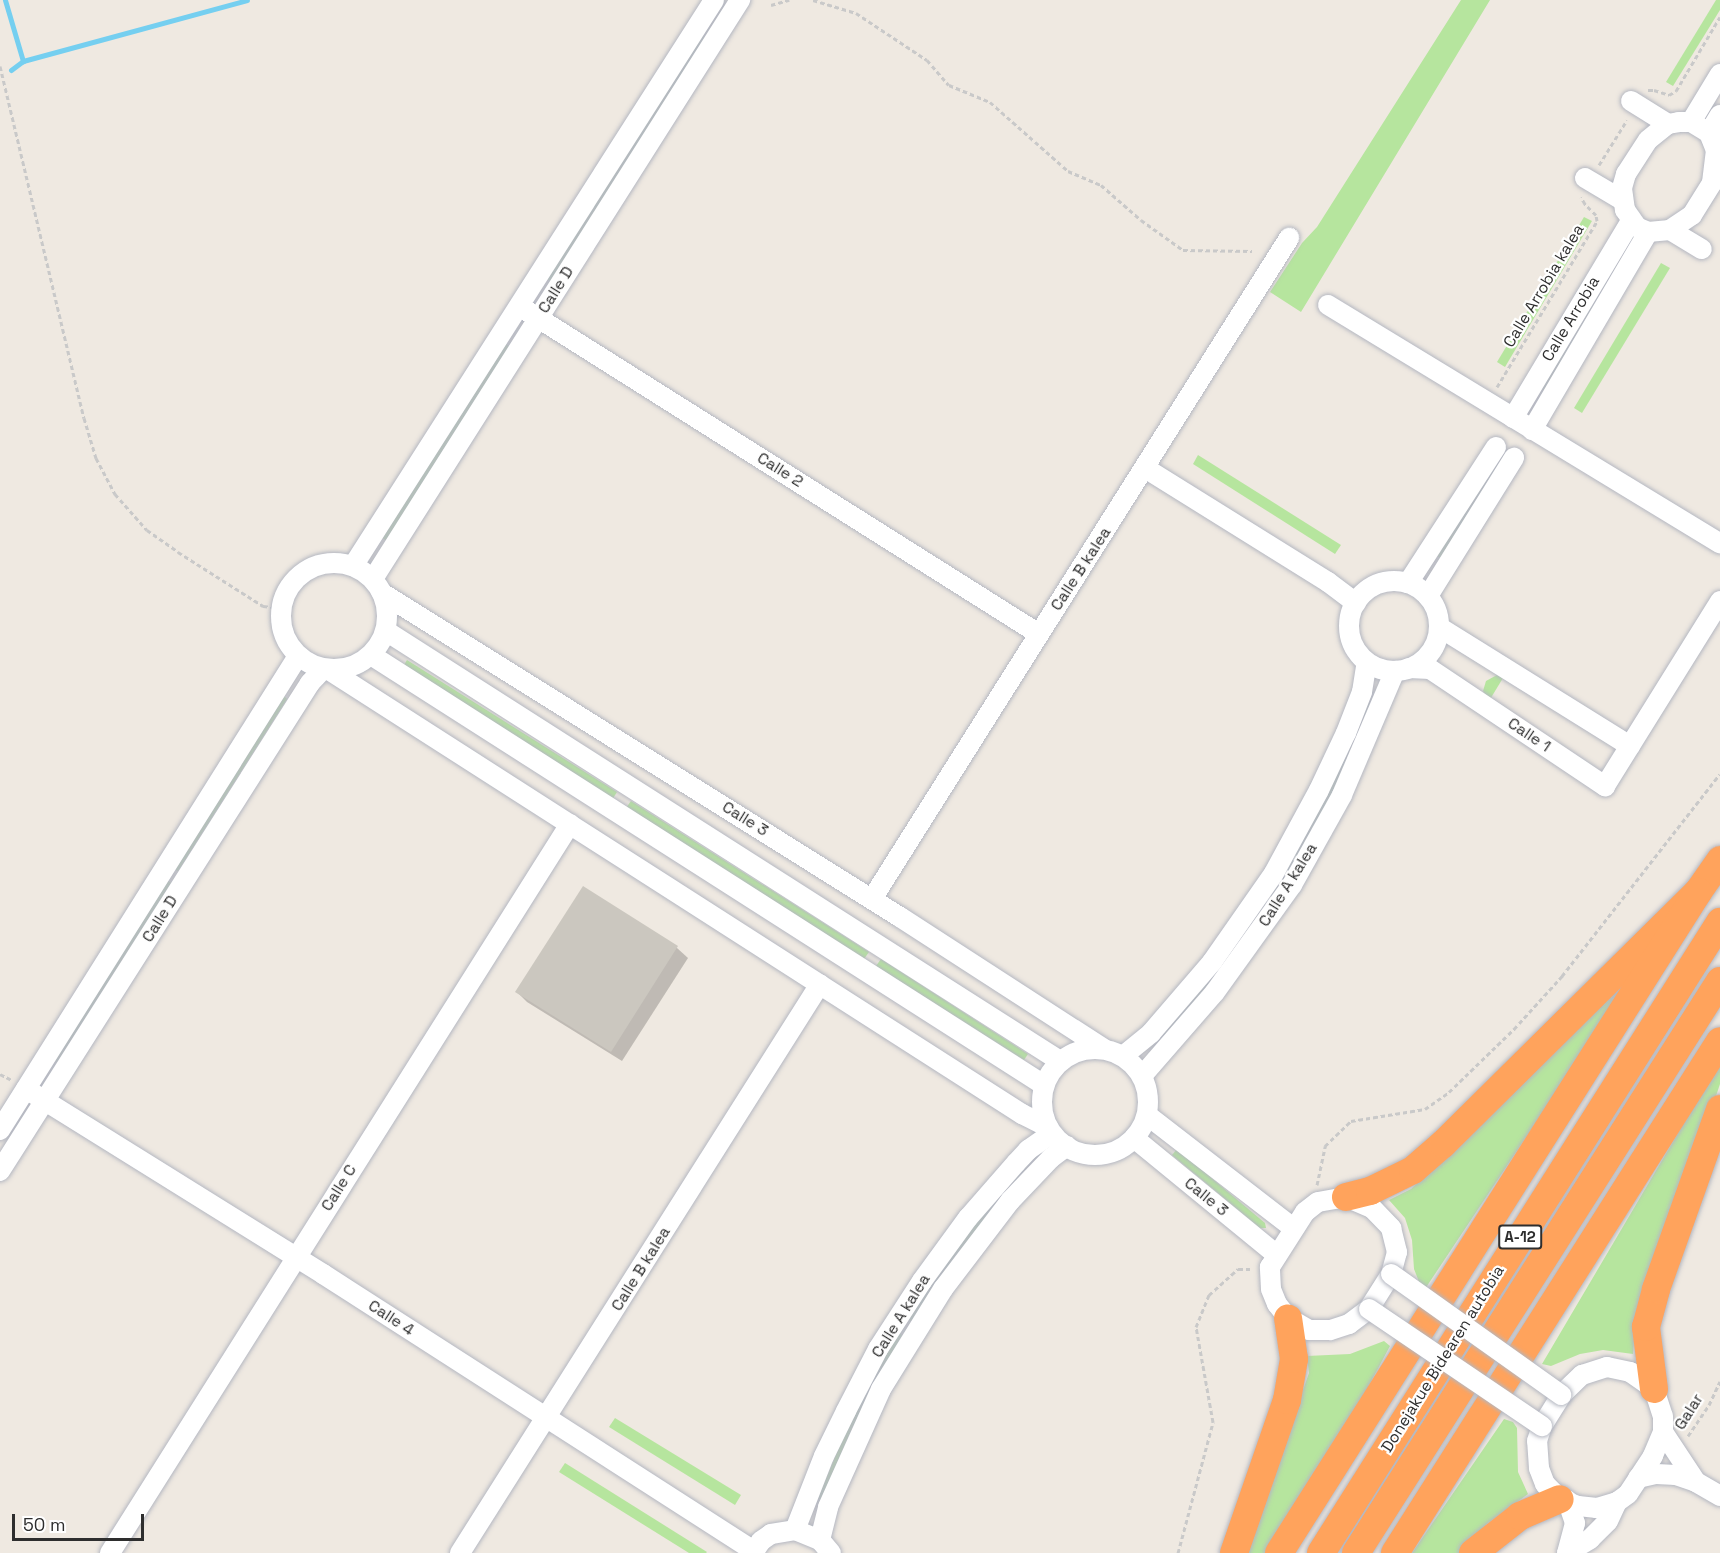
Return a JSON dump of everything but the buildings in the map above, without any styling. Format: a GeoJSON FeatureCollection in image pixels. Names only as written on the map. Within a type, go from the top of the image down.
{"type":"FeatureCollection","features":[{"type":"Feature","properties":{"kind":"highway"},"geometry":{"type":"LineString","coordinates":[[1279,1553],[1720,860]]}},
{"type":"Feature","properties":{"kind":"highway"},"geometry":{"type":"LineString","coordinates":[[1346,1197],[1370,1191],[1413,1170],[1698,892]]}},
{"type":"Feature","properties":{"kind":"highway","name":"Donejakue Bidearen autobia"},"geometry":{"type":"LineString","coordinates":[[1321,1553],[1720,922]]}},
{"type":"Feature","properties":{"kind":"highway","name":"Donejakue Bidearen autobia"},"geometry":{"type":"LineString","coordinates":[[1356,1553],[1720,981]]}},
{"type":"Feature","properties":{"kind":"highway"},"geometry":{"type":"LineString","coordinates":[[1395,1553],[1720,1041]]}},
{"type":"Feature","properties":{"kind":"highway"},"geometry":{"type":"LineString","coordinates":[[1654,1389],[1646,1327],[1664,1267],[1720,1109]]}},
{"type":"Feature","properties":{"kind":"highway"},"geometry":{"type":"LineString","coordinates":[[1234,1553],[1287,1400],[1294,1359],[1288,1318]]}},
{"type":"Feature","properties":{"kind":"highway"},"geometry":{"type":"LineString","coordinates":[[1473,1553],[1520,1516],[1564,1499]]}},
{"type":"Feature","properties":{"kind":"street","name":"Calle D"},"geometry":{"type":"LineString","coordinates":[[353,566],[714,0]]}},
{"type":"Feature","properties":{"kind":"street","name":"Calle D"},"geometry":{"type":"LineString","coordinates":[[378,586],[538,318],[740,0]]}},
{"type":"Feature","properties":{"kind":"street"},"geometry":{"type":"LineString","coordinates":[[1691,122],[1720,74]]}},
{"type":"Feature","properties":{"kind":"street"},"geometry":{"type":"LineString","coordinates":[[1634,104],[1668,124],[1691,122],[1715,145]]}},
{"type":"Feature","properties":{"kind":"street"},"geometry":{"type":"LineString","coordinates":[[1668,124],[1637,154],[1626,174],[1622,200],[1631,221],[1648,232],[1670,230],[1692,215],[1703,200],[1712,183],[1720,115]]}},
{"type":"Feature","properties":{"kind":"street"},"geometry":{"type":"LineString","coordinates":[[1588,180],[1622,200]]}},
{"type":"Feature","properties":{"kind":"street","name":"Calle Arrobia"},"geometry":{"type":"LineString","coordinates":[[1513,418],[1631,221]]}},
{"type":"Feature","properties":{"kind":"street"},"geometry":{"type":"LineString","coordinates":[[1670,230],[1702,249]]}},
{"type":"Feature","properties":{"kind":"street","name":"Calle Arrobia"},"geometry":{"type":"LineString","coordinates":[[1532,430],[1648,232]]}},
{"type":"Feature","properties":{"kind":"street","name":"Calle B kalea"},"geometry":{"type":"LineString","coordinates":[[872,899],[1289,237]]}},
{"type":"Feature","properties":{"kind":"street"},"geometry":{"type":"LineString","coordinates":[[1328,305],[1720,543]]}},
{"type":"Feature","properties":{"kind":"street","name":"Calle 2"},"geometry":{"type":"LineString","coordinates":[[520,306],[1040,634]]}},
{"type":"Feature","properties":{"kind":"street"},"geometry":{"type":"LineString","coordinates":[[1408,584],[1496,447]]}},
{"type":"Feature","properties":{"kind":"street"},"geometry":{"type":"LineString","coordinates":[[1428,596],[1514,458]]}},
{"type":"Feature","properties":{"kind":"street"},"geometry":{"type":"LineString","coordinates":[[1145,468],[1328,582],[1356,603]]}},
{"type":"Feature","properties":{"kind":"street"},"geometry":{"type":"LineString","coordinates":[[326,669],[358,664],[371,655],[386,631],[388,618],[378,586],[353,566],[338,563],[322,564],[307,570],[290,586],[281,608],[284,634],[298,656],[326,669],[570,824],[1050,1130],[1067,1146],[1092,1155],[1107,1154],[1122,1148],[1134,1138],[1147,1115],[1147,1089],[1142,1076],[1123,1056],[1104,1049],[1088,1049],[1060,1061],[1044,1085],[1043,1114],[1050,1130]]}},
{"type":"Feature","properties":{"kind":"street"},"geometry":{"type":"LineString","coordinates":[[1393,581],[1408,584],[1428,596],[1438,616],[1439,627],[1437,640],[1431,652],[1402,670],[1381,669],[1367,662],[1352,641],[1349,628],[1356,603],[1366,592],[1378,584],[1393,581]]}},
{"type":"Feature","properties":{"kind":"street","name":"Calle 3"},"geometry":{"type":"LineString","coordinates":[[378,586],[1104,1049]]}},
{"type":"Feature","properties":{"kind":"street","name":"Calle 1"},"geometry":{"type":"LineString","coordinates":[[1402,670],[1430,669],[1605,786],[1720,601]]}},
{"type":"Feature","properties":{"kind":"street"},"geometry":{"type":"LineString","coordinates":[[1439,627],[1630,746]]}},
{"type":"Feature","properties":{"kind":"street"},"geometry":{"type":"LineString","coordinates":[[386,631],[1060,1061]]}},
{"type":"Feature","properties":{"kind":"street"},"geometry":{"type":"LineString","coordinates":[[371,655],[1044,1085]]}},
{"type":"Feature","properties":{"kind":"street","name":"Calle D"},"geometry":{"type":"LineString","coordinates":[[0,1130],[298,656]]}},
{"type":"Feature","properties":{"kind":"street","name":"Calle A kalea"},"geometry":{"type":"LineString","coordinates":[[1123,1056],[1151,1033],[1212,962],[1274,873],[1319,790],[1346,733],[1362,692],[1367,662]]}},
{"type":"Feature","properties":{"kind":"street","name":"Calle D"},"geometry":{"type":"LineString","coordinates":[[0,1171],[310,683],[326,669]]}},
{"type":"Feature","properties":{"kind":"street","name":"Calle A kalea"},"geometry":{"type":"LineString","coordinates":[[1142,1076],[1215,992],[1292,885],[1342,795],[1402,670]]}},
{"type":"Feature","properties":{"kind":"street","name":"Calle C"},"geometry":{"type":"LineString","coordinates":[[110,1553],[570,824]]}},
{"type":"Feature","properties":{"kind":"street","name":"Calle B kalea"},"geometry":{"type":"LineString","coordinates":[[460,1553],[820,984]]}},
{"type":"Feature","properties":{"kind":"street","name":"Calle 4"},"geometry":{"type":"LineString","coordinates":[[26,1089],[547,1418],[753,1552]]}},
{"type":"Feature","properties":{"kind":"street","name":"Calle 3"},"geometry":{"type":"LineString","coordinates":[[1147,1115],[1293,1228]]}},
{"type":"Feature","properties":{"kind":"street","name":"Calle A kalea"},"geometry":{"type":"LineString","coordinates":[[795,1530],[824,1456],[878,1349],[902,1311],[968,1218],[1028,1150],[1050,1130]]}},
{"type":"Feature","properties":{"kind":"street","name":"Calle 3"},"geometry":{"type":"LineString","coordinates":[[1134,1138],[1274,1261]]}},
{"type":"Feature","properties":{"kind":"street","name":"Calle A kalea"},"geometry":{"type":"LineString","coordinates":[[825,1546],[828,1507],[881,1389],[943,1289],[1010,1201],[1051,1158],[1067,1146]]}},
{"type":"Feature","properties":{"kind":"street"},"geometry":{"type":"LineString","coordinates":[[1346,1197],[1372,1208],[1391,1228],[1397,1252],[1391,1274],[1369,1309],[1349,1324],[1330,1330],[1309,1330],[1288,1318],[1277,1305],[1271,1289],[1274,1261],[1305,1212],[1318,1202],[1346,1197]]}},
{"type":"Feature","properties":{"kind":"street"},"geometry":{"type":"LineString","coordinates":[[1391,1274],[1561,1395]]}},
{"type":"Feature","properties":{"kind":"street"},"geometry":{"type":"LineString","coordinates":[[1369,1309],[1542,1426]]}},
{"type":"Feature","properties":{"kind":"street"},"geometry":{"type":"LineString","coordinates":[[1607,1368],[1630,1372],[1654,1389],[1663,1416],[1663,1432],[1653,1456],[1628,1494],[1617,1502],[1597,1509],[1578,1506],[1564,1499],[1545,1484],[1539,1468],[1537,1441],[1542,1426],[1561,1395],[1581,1375],[1607,1368]]}},
{"type":"Feature","properties":{"kind":"street"},"geometry":{"type":"LineString","coordinates":[[1663,1432],[1696,1482]]}},
{"type":"Feature","properties":{"kind":"street"},"geometry":{"type":"LineString","coordinates":[[1638,1479],[1656,1474],[1676,1474],[1720,1496]]}},
{"type":"Feature","properties":{"kind":"street"},"geometry":{"type":"LineString","coordinates":[[1564,1499],[1575,1523],[1567,1553]]}},
{"type":"Feature","properties":{"kind":"street"},"geometry":{"type":"LineString","coordinates":[[1567,1553],[1590,1539],[1608,1521],[1617,1502]]}},
{"type":"Feature","properties":{"kind":"street"},"geometry":{"type":"LineString","coordinates":[[753,1552],[771,1534],[795,1530],[825,1546]]}},
{"type":"Feature","properties":{"kind":"path"},"geometry":{"type":"LineString","coordinates":[[771,5],[789,0]]}},
{"type":"Feature","properties":{"kind":"path"},"geometry":{"type":"LineString","coordinates":[[813,0],[856,13],[927,60],[950,85],[990,102],[1068,171],[1101,185],[1141,220],[1183,250],[1252,251]]}},
{"type":"Feature","properties":{"kind":"path"},"geometry":{"type":"LineString","coordinates":[[1588,180],[1634,104],[1647,90],[1669,95],[1676,91],[1720,17]]}},
{"type":"Feature","properties":{"kind":"path"},"geometry":{"type":"LineString","coordinates":[[0,66],[84,418],[96,458],[115,494],[147,530],[263,606],[281,608]]}},
{"type":"Feature","properties":{"kind":"path","name":"Calle Arrobia kalea"},"geometry":{"type":"LineString","coordinates":[[1492,395],[1597,221],[1596,214],[1582,201],[1588,180]]}},
{"type":"Feature","properties":{"kind":"path"},"geometry":{"type":"LineString","coordinates":[[1318,1202],[1319,1169],[1325,1146],[1336,1133],[1351,1121],[1425,1109],[1449,1092],[1514,1029],[1562,976],[1720,774]]}},
{"type":"Feature","properties":{"kind":"path"},"geometry":{"type":"LineString","coordinates":[[1178,1553],[1213,1422],[1196,1327],[1209,1295],[1226,1278],[1238,1269],[1274,1261]]}},
{"type":"Feature","properties":{"kind":"path","name":"Galar"},"geometry":{"type":"LineString","coordinates":[[1677,1455],[1709,1405],[1720,1381]]}},
{"type":"Feature","properties":{"kind":"green space"},"geometry":{"type":"Polygon","coordinates":[[[1461,0],[1490,0],[1301,312],[1270,292],[1302,243],[1317,227],[1461,0]]]}},
{"type":"Feature","properties":{"kind":"green space"},"geometry":{"type":"Polygon","coordinates":[[[1716,0],[1720,0],[1720,10],[1673,86],[1666,82],[1716,0]]]}},
{"type":"Feature","properties":{"kind":"green space"},"geometry":{"type":"Polygon","coordinates":[[[700,34],[705,37],[552,282],[547,279],[700,34]]]}},
{"type":"Feature","properties":{"kind":"green space"},"geometry":{"type":"Polygon","coordinates":[[[1584,217],[1592,221],[1505,367],[1497,362],[1584,217]]]}},
{"type":"Feature","properties":{"kind":"green space"},"geometry":{"type":"Polygon","coordinates":[[[1622,253],[1626,256],[1544,391],[1539,389],[1622,253]]]}},
{"type":"Feature","properties":{"kind":"green space"},"geometry":{"type":"Polygon","coordinates":[[[1661,263],[1670,268],[1582,413],[1574,408],[1661,263]]]}},
{"type":"Feature","properties":{"kind":"green space"},"geometry":{"type":"Polygon","coordinates":[[[506,344],[510,347],[387,541],[382,538],[506,344]]]}},
{"type":"Feature","properties":{"kind":"green space"},"geometry":{"type":"Polygon","coordinates":[[[1198,455],[1341,545],[1335,554],[1193,464],[1198,455]]]}},
{"type":"Feature","properties":{"kind":"green space"},"geometry":{"type":"Polygon","coordinates":[[[1498,456],[1503,459],[1442,559],[1437,556],[1498,456]]]}},
{"type":"Feature","properties":{"kind":"green space"},"geometry":{"type":"Polygon","coordinates":[[[407,660],[617,792],[612,800],[402,668],[407,660]]]}},
{"type":"Feature","properties":{"kind":"green space"},"geometry":{"type":"Polygon","coordinates":[[[1497,675],[1503,678],[1489,701],[1483,691],[1486,681],[1497,675]]]}},
{"type":"Feature","properties":{"kind":"green space"},"geometry":{"type":"Polygon","coordinates":[[[284,696],[287,699],[178,871],[174,869],[284,696]]]}},
{"type":"Feature","properties":{"kind":"green space"},"geometry":{"type":"Polygon","coordinates":[[[1368,703],[1372,704],[1347,762],[1318,821],[1287,873],[1284,871],[1314,819],[1368,703]]]}},
{"type":"Feature","properties":{"kind":"green space"},"geometry":{"type":"Polygon","coordinates":[[[631,801],[869,952],[864,959],[626,808],[631,801]]]}},
{"type":"Feature","properties":{"kind":"green space"},"geometry":{"type":"Polygon","coordinates":[[[167,880],[171,883],[57,1062],[53,1059],[167,880]]]}},
{"type":"Feature","properties":{"kind":"green space"},"geometry":{"type":"Polygon","coordinates":[[[1276,883],[1280,886],[1204,991],[1165,1037],[1162,1034],[1276,883]]]}},
{"type":"Feature","properties":{"kind":"green space"},"geometry":{"type":"Polygon","coordinates":[[[881,959],[1028,1054],[1024,1060],[876,966],[881,959]]]}},
{"type":"Feature","properties":{"kind":"green space"},"geometry":{"type":"Polygon","coordinates":[[[1636,972],[1423,1292],[1414,1269],[1412,1240],[1405,1218],[1389,1200],[1411,1189],[1636,972]]]}},
{"type":"Feature","properties":{"kind":"green space"},"geometry":{"type":"Polygon","coordinates":[[[1720,1062],[1720,1084],[1634,1342],[1633,1354],[1603,1350],[1580,1354],[1551,1366],[1542,1364],[1720,1062]]]}},
{"type":"Feature","properties":{"kind":"green space"},"geometry":{"type":"Polygon","coordinates":[[[1177,1149],[1265,1223],[1266,1228],[1260,1228],[1172,1155],[1177,1149]]]}},
{"type":"Feature","properties":{"kind":"green space"},"geometry":{"type":"Polygon","coordinates":[[[1018,1173],[1021,1176],[955,1256],[911,1321],[907,1319],[951,1253],[1018,1173]]]}},
{"type":"Feature","properties":{"kind":"green space"},"geometry":{"type":"Polygon","coordinates":[[[898,1332],[902,1335],[852,1428],[821,1500],[818,1498],[848,1426],[898,1332]]]}},
{"type":"Feature","properties":{"kind":"green space"},"geometry":{"type":"Polygon","coordinates":[[[1384,1341],[1390,1346],[1326,1466],[1271,1553],[1245,1553],[1309,1373],[1307,1356],[1350,1354],[1384,1341]]]}},
{"type":"Feature","properties":{"kind":"green space"},"geometry":{"type":"Polygon","coordinates":[[[615,1418],[741,1495],[735,1505],[609,1427],[615,1418]]]}},
{"type":"Feature","properties":{"kind":"green space"},"geometry":{"type":"Polygon","coordinates":[[[1504,1419],[1513,1422],[1517,1428],[1518,1472],[1528,1494],[1488,1523],[1459,1553],[1412,1553],[1504,1419]]]}},
{"type":"Feature","properties":{"kind":"green space"},"geometry":{"type":"Polygon","coordinates":[[[565,1463],[707,1552],[689,1553],[559,1472],[565,1463]]]}},
{"type":"Feature","properties":{"kind":"waterway"},"geometry":{"type":"LineString","coordinates":[[5,0],[23,61]]}},
{"type":"Feature","properties":{"kind":"waterway"},"geometry":{"type":"LineString","coordinates":[[11,70],[23,61],[247,0]]}}]}
